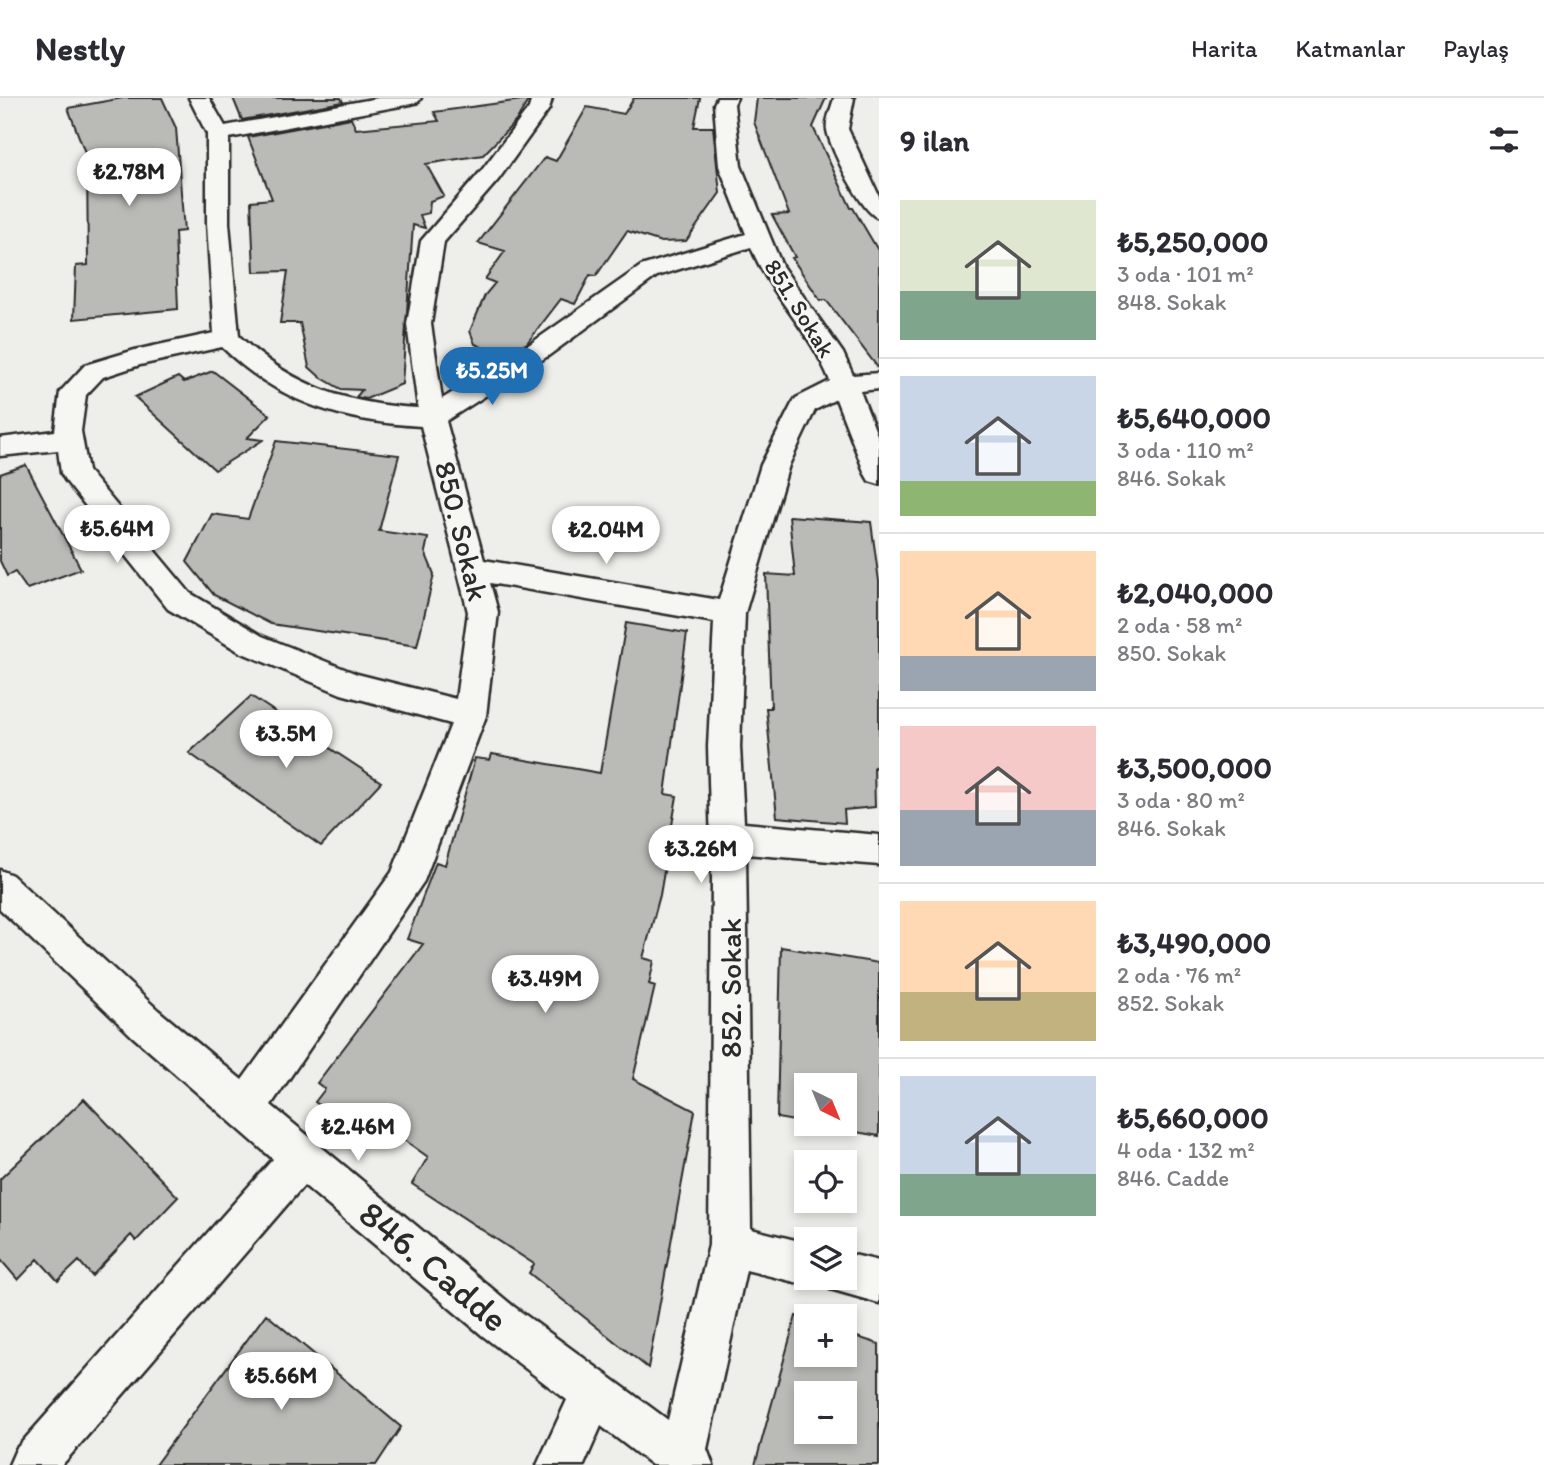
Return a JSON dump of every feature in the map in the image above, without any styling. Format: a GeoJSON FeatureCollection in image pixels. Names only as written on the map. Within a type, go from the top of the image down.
{"type":"FeatureCollection","features":[{"type":"Feature","properties":{"kind":"street"},"geometry":{"type":"LineString","coordinates":[[199,98],[218,134],[218,223],[227,338],[251,360],[315,399],[377,415],[432,418],[539,350],[649,271],[759,237]]}},
{"type":"Feature","properties":{"kind":"street"},"geometry":{"type":"LineString","coordinates":[[218,134],[411,98]]}},
{"type":"Feature","properties":{"kind":"street","name":"850. Sokak"},"geometry":{"type":"LineString","coordinates":[[245,1109],[406,880],[470,716],[483,612],[432,418],[419,324],[433,242],[490,175],[539,108],[542,98]]}},
{"type":"Feature","properties":{"kind":"street","name":"851. Sokak"},"geometry":{"type":"LineString","coordinates":[[727,98],[724,104],[730,166],[770,266],[834,359],[879,474]]}},
{"type":"Feature","properties":{"kind":"street"},"geometry":{"type":"LineString","coordinates":[[844,98],[838,130],[868,197],[879,211]]}},
{"type":"Feature","properties":{"kind":"street"},"geometry":{"type":"LineString","coordinates":[[227,338],[135,358],[94,371],[73,392],[69,439],[75,473],[179,601],[251,644],[352,685],[470,716]]}},
{"type":"Feature","properties":{"kind":"street"},"geometry":{"type":"LineString","coordinates":[[844,384],[879,381]]}},
{"type":"Feature","properties":{"kind":"street","name":"852. Sokak"},"geometry":{"type":"LineString","coordinates":[[686,1461],[730,1245],[728,837],[724,747],[730,613],[775,465],[805,404],[844,384]]}},
{"type":"Feature","properties":{"kind":"street"},"geometry":{"type":"LineString","coordinates":[[0,447],[69,439]]}},
{"type":"Feature","properties":{"kind":"street"},"geometry":{"type":"LineString","coordinates":[[473,569],[730,613]]}},
{"type":"Feature","properties":{"kind":"street"},"geometry":{"type":"LineString","coordinates":[[728,837],[879,850]]}},
{"type":"Feature","properties":{"kind":"street","name":"846. Cadde"},"geometry":{"type":"LineString","coordinates":[[0,886],[145,1023],[302,1157],[498,1321],[686,1461]]}},
{"type":"Feature","properties":{"kind":"street"},"geometry":{"type":"LineString","coordinates":[[32,1465],[302,1157]]}},
{"type":"Feature","properties":{"kind":"street"},"geometry":{"type":"LineString","coordinates":[[730,1245],[794,1261]]}},
{"type":"Feature","properties":{"kind":"street"},"geometry":{"type":"LineString","coordinates":[[857,1276],[879,1282]]}},
{"type":"Feature","properties":{"kind":"street"},"geometry":{"type":"LineString","coordinates":[[560,1465],[594,1392]]}},
{"type":"Feature","properties":{"kind":"building"},"geometry":{"type":"Polygon","coordinates":[[[123,98],[162,98],[176,128],[184,231],[175,232],[178,309],[74,319],[76,266],[88,265],[87,158],[68,108],[123,98]]]}},
{"type":"Feature","properties":{"kind":"building"},"geometry":{"type":"Polygon","coordinates":[[[233,98],[341,98],[343,102],[242,120],[233,98]]]}},
{"type":"Feature","properties":{"kind":"building"},"geometry":{"type":"Polygon","coordinates":[[[634,98],[700,98],[694,127],[713,127],[720,193],[686,241],[661,242],[627,231],[596,276],[590,275],[575,304],[561,299],[527,343],[504,357],[475,344],[470,331],[485,295],[495,283],[485,279],[505,251],[478,243],[545,157],[556,161],[587,107],[624,114],[634,98]]]}},
{"type":"Feature","properties":{"kind":"building"},"geometry":{"type":"Polygon","coordinates":[[[757,98],[826,98],[813,127],[851,208],[879,252],[879,369],[826,300],[820,300],[792,258],[795,257],[772,215],[789,214],[754,122],[757,98]]]}},
{"type":"Feature","properties":{"kind":"building"},"geometry":{"type":"Polygon","coordinates":[[[529,99],[516,121],[483,155],[426,164],[444,196],[430,201],[429,213],[420,215],[425,228],[413,225],[402,384],[366,399],[356,397],[362,390],[341,389],[320,377],[309,367],[300,323],[280,323],[288,271],[254,272],[251,201],[272,199],[248,137],[351,118],[356,129],[439,121],[434,112],[529,99]]]}},
{"type":"Feature","properties":{"kind":"building"},"geometry":{"type":"Polygon","coordinates":[[[213,371],[270,415],[247,438],[263,440],[215,470],[135,397],[178,377],[184,382],[213,371]]]}},
{"type":"Feature","properties":{"kind":"building"},"geometry":{"type":"Polygon","coordinates":[[[276,441],[399,455],[379,531],[428,538],[425,552],[434,574],[417,646],[271,624],[214,595],[187,562],[212,514],[248,519],[276,441]]]}},
{"type":"Feature","properties":{"kind":"building"},"geometry":{"type":"Polygon","coordinates":[[[26,465],[81,569],[27,589],[15,572],[7,576],[0,561],[0,474],[26,465]]]}},
{"type":"Feature","properties":{"kind":"building"},"geometry":{"type":"Polygon","coordinates":[[[789,516],[871,522],[879,581],[879,766],[874,767],[875,807],[844,810],[845,823],[777,817],[766,708],[771,708],[766,574],[795,576],[789,516]]]}},
{"type":"Feature","properties":{"kind":"building"},"geometry":{"type":"Polygon","coordinates":[[[626,623],[687,633],[665,794],[677,796],[660,895],[643,958],[654,961],[649,984],[655,986],[633,1079],[695,1111],[648,1368],[529,1273],[534,1264],[412,1184],[428,1157],[379,1122],[366,1139],[315,1102],[325,1089],[317,1083],[423,944],[407,939],[436,862],[445,865],[475,758],[490,760],[492,754],[600,773],[626,623]]]}},
{"type":"Feature","properties":{"kind":"building"},"geometry":{"type":"Polygon","coordinates":[[[251,696],[381,782],[321,846],[189,753],[251,696]]]}},
{"type":"Feature","properties":{"kind":"building"},"geometry":{"type":"Polygon","coordinates":[[[781,947],[879,963],[879,1136],[858,1132],[858,1073],[794,1073],[794,1121],[777,1118],[781,947]]]}},
{"type":"Feature","properties":{"kind":"building"},"geometry":{"type":"Polygon","coordinates":[[[84,1099],[178,1197],[136,1241],[131,1235],[92,1276],[79,1261],[58,1281],[38,1259],[18,1280],[0,1259],[0,1179],[84,1099]]]}},
{"type":"Feature","properties":{"kind":"building"},"geometry":{"type":"Polygon","coordinates":[[[266,1314],[401,1427],[376,1465],[155,1465],[266,1314]]]}},
{"type":"Feature","properties":{"kind":"building"},"geometry":{"type":"Polygon","coordinates":[[[794,1323],[794,1367],[857,1367],[857,1337],[879,1344],[879,1465],[755,1465],[794,1323]]]}}]}
